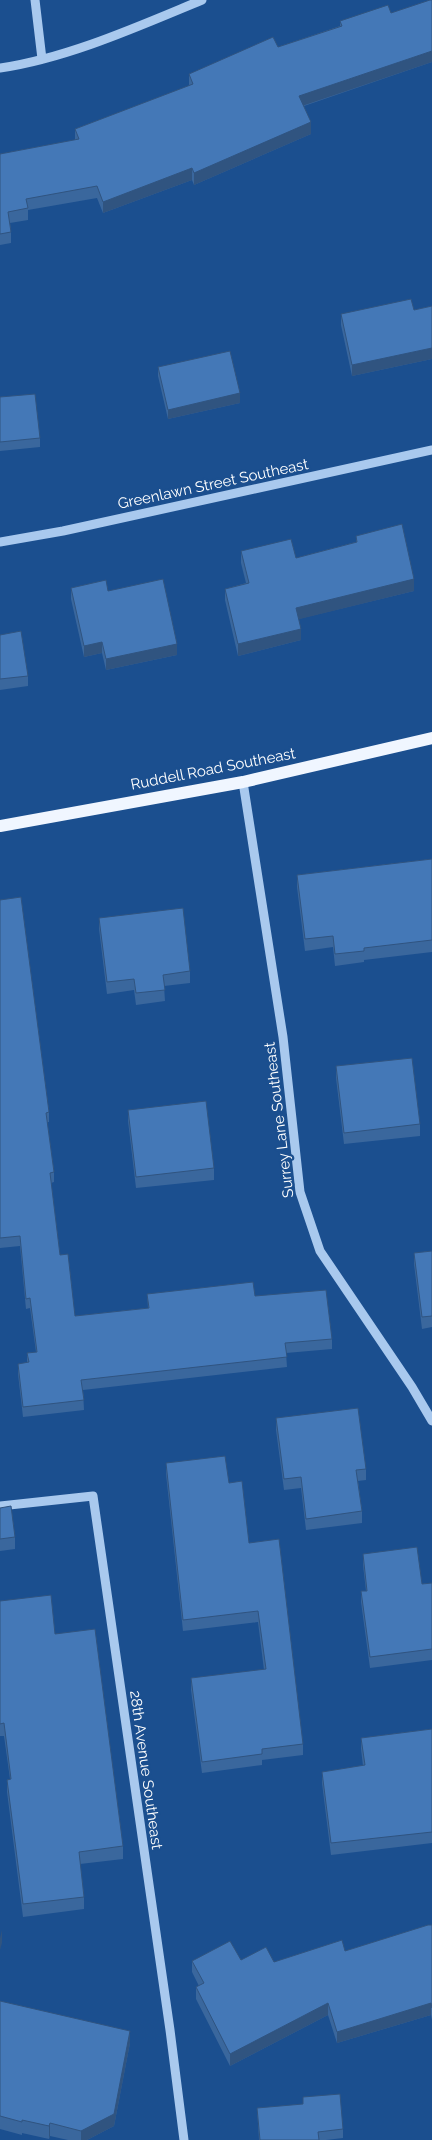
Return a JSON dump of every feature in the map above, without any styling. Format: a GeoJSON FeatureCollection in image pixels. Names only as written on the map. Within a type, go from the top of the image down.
{"type":"FeatureCollection","features":[{"type":"Feature","properties":{"kind":"main road","name":"Ruddell Road Southeast"},"geometry":{"type":"LineString","coordinates":[[0,826],[242,782],[432,738]]}},
{"type":"Feature","properties":{"kind":"street"},"geometry":{"type":"LineString","coordinates":[[35,0],[42,59]]}},
{"type":"Feature","properties":{"kind":"street"},"geometry":{"type":"LineString","coordinates":[[0,68],[23,65],[122,33],[202,0]]}},
{"type":"Feature","properties":{"kind":"street","name":"Greenlawn Street Southeast"},"geometry":{"type":"LineString","coordinates":[[0,542],[63,531],[432,450]]}},
{"type":"Feature","properties":{"kind":"street","name":"Surrey Lane Southeast"},"geometry":{"type":"LineString","coordinates":[[242,782],[283,1037],[300,1192],[320,1252],[412,1387],[432,1421]]}},
{"type":"Feature","properties":{"kind":"street","name":"28th Avenue Southeast"},"geometry":{"type":"LineString","coordinates":[[0,1506],[92,1496],[170,2030],[184,2140]]}},
{"type":"Feature","properties":{"kind":"building"},"geometry":{"type":"Polygon","coordinates":[[[432,0],[432,51],[299,96],[311,122],[194,173],[192,168],[103,202],[97,186],[26,199],[28,208],[8,212],[11,232],[0,234],[0,154],[79,139],[75,129],[193,84],[189,74],[273,37],[278,47],[342,26],[340,21],[388,5],[391,13],[432,0]]]}},
{"type":"Feature","properties":{"kind":"building"},"geometry":{"type":"Polygon","coordinates":[[[411,299],[414,310],[432,306],[432,348],[352,365],[341,314],[411,299]]]}},
{"type":"Feature","properties":{"kind":"building"},"geometry":{"type":"Polygon","coordinates":[[[230,351],[240,393],[168,410],[158,367],[230,351]]]}},
{"type":"Feature","properties":{"kind":"building"},"geometry":{"type":"Polygon","coordinates":[[[35,394],[40,438],[0,442],[0,397],[35,394]]]}},
{"type":"Feature","properties":{"kind":"building"},"geometry":{"type":"Polygon","coordinates":[[[402,524],[414,579],[296,608],[301,629],[238,644],[225,589],[249,583],[241,551],[291,539],[296,558],[357,542],[356,536],[402,524]]]}},
{"type":"Feature","properties":{"kind":"building"},"geometry":{"type":"Polygon","coordinates":[[[163,579],[177,644],[106,659],[102,642],[84,646],[71,588],[106,580],[108,591],[163,579]]]}},
{"type":"Feature","properties":{"kind":"building"},"geometry":{"type":"Polygon","coordinates":[[[21,631],[28,676],[0,679],[0,635],[21,631]]]}},
{"type":"Feature","properties":{"kind":"building"},"geometry":{"type":"Polygon","coordinates":[[[432,859],[432,940],[364,948],[364,951],[335,954],[333,936],[305,939],[297,875],[432,859]]]}},
{"type":"Feature","properties":{"kind":"building"},"geometry":{"type":"Polygon","coordinates":[[[21,897],[49,1112],[46,1113],[54,1172],[50,1173],[60,1255],[68,1254],[75,1316],[149,1308],[147,1294],[253,1282],[255,1296],[326,1290],[332,1339],[285,1343],[287,1357],[81,1380],[84,1400],[23,1407],[18,1364],[29,1362],[27,1353],[37,1352],[30,1298],[26,1299],[20,1236],[0,1238],[0,900],[21,897]]]}},
{"type":"Feature","properties":{"kind":"building"},"geometry":{"type":"Polygon","coordinates":[[[183,908],[190,971],[163,975],[165,990],[136,993],[134,979],[107,982],[99,918],[183,908]]]}},
{"type":"Feature","properties":{"kind":"building"},"geometry":{"type":"Polygon","coordinates":[[[412,1058],[420,1124],[344,1133],[336,1066],[412,1058]]]}},
{"type":"Feature","properties":{"kind":"building"},"geometry":{"type":"Polygon","coordinates":[[[206,1101],[214,1168],[136,1177],[128,1110],[206,1101]]]}},
{"type":"Feature","properties":{"kind":"building"},"geometry":{"type":"Polygon","coordinates":[[[432,1251],[432,1316],[422,1317],[414,1253],[432,1251]]]}},
{"type":"Feature","properties":{"kind":"building"},"geometry":{"type":"Polygon","coordinates":[[[358,1408],[366,1469],[356,1470],[362,1511],[306,1519],[301,1477],[284,1479],[276,1418],[358,1408]]]}},
{"type":"Feature","properties":{"kind":"building"},"geometry":{"type":"Polygon","coordinates":[[[225,1456],[229,1483],[242,1481],[249,1543],[279,1539],[303,1744],[262,1749],[262,1754],[202,1762],[191,1678],[266,1669],[258,1611],[183,1620],[166,1463],[225,1456]]]}},
{"type":"Feature","properties":{"kind":"building"},"geometry":{"type":"Polygon","coordinates":[[[11,1506],[15,1537],[0,1539],[0,1508],[11,1506]]]}},
{"type":"Feature","properties":{"kind":"building"},"geometry":{"type":"Polygon","coordinates":[[[417,1547],[422,1584],[432,1583],[432,1649],[370,1657],[361,1591],[367,1591],[363,1554],[417,1547]]]}},
{"type":"Feature","properties":{"kind":"building"},"geometry":{"type":"Polygon","coordinates":[[[51,1595],[55,1634],[95,1629],[123,1846],[79,1852],[84,1897],[23,1904],[7,1780],[11,1779],[4,1723],[0,1724],[0,1601],[51,1595]]]}},
{"type":"Feature","properties":{"kind":"building"},"geometry":{"type":"Polygon","coordinates":[[[432,1729],[432,1832],[331,1843],[322,1772],[365,1765],[361,1738],[432,1729]]]}},
{"type":"Feature","properties":{"kind":"building"},"geometry":{"type":"Polygon","coordinates":[[[432,1925],[432,2008],[431,2003],[337,2032],[328,2003],[230,2054],[196,1987],[204,1983],[192,1961],[230,1941],[241,1960],[266,1947],[274,1962],[342,1940],[345,1951],[432,1925]]]}},
{"type":"Feature","properties":{"kind":"building"},"geometry":{"type":"Polygon","coordinates":[[[0,2001],[130,2031],[114,2114],[81,2131],[50,2123],[49,2126],[0,2116],[0,2001]]]}},
{"type":"Feature","properties":{"kind":"building"},"geometry":{"type":"Polygon","coordinates":[[[340,2094],[343,2129],[318,2132],[319,2140],[260,2140],[257,2108],[303,2104],[303,2097],[340,2094]]]}}]}
